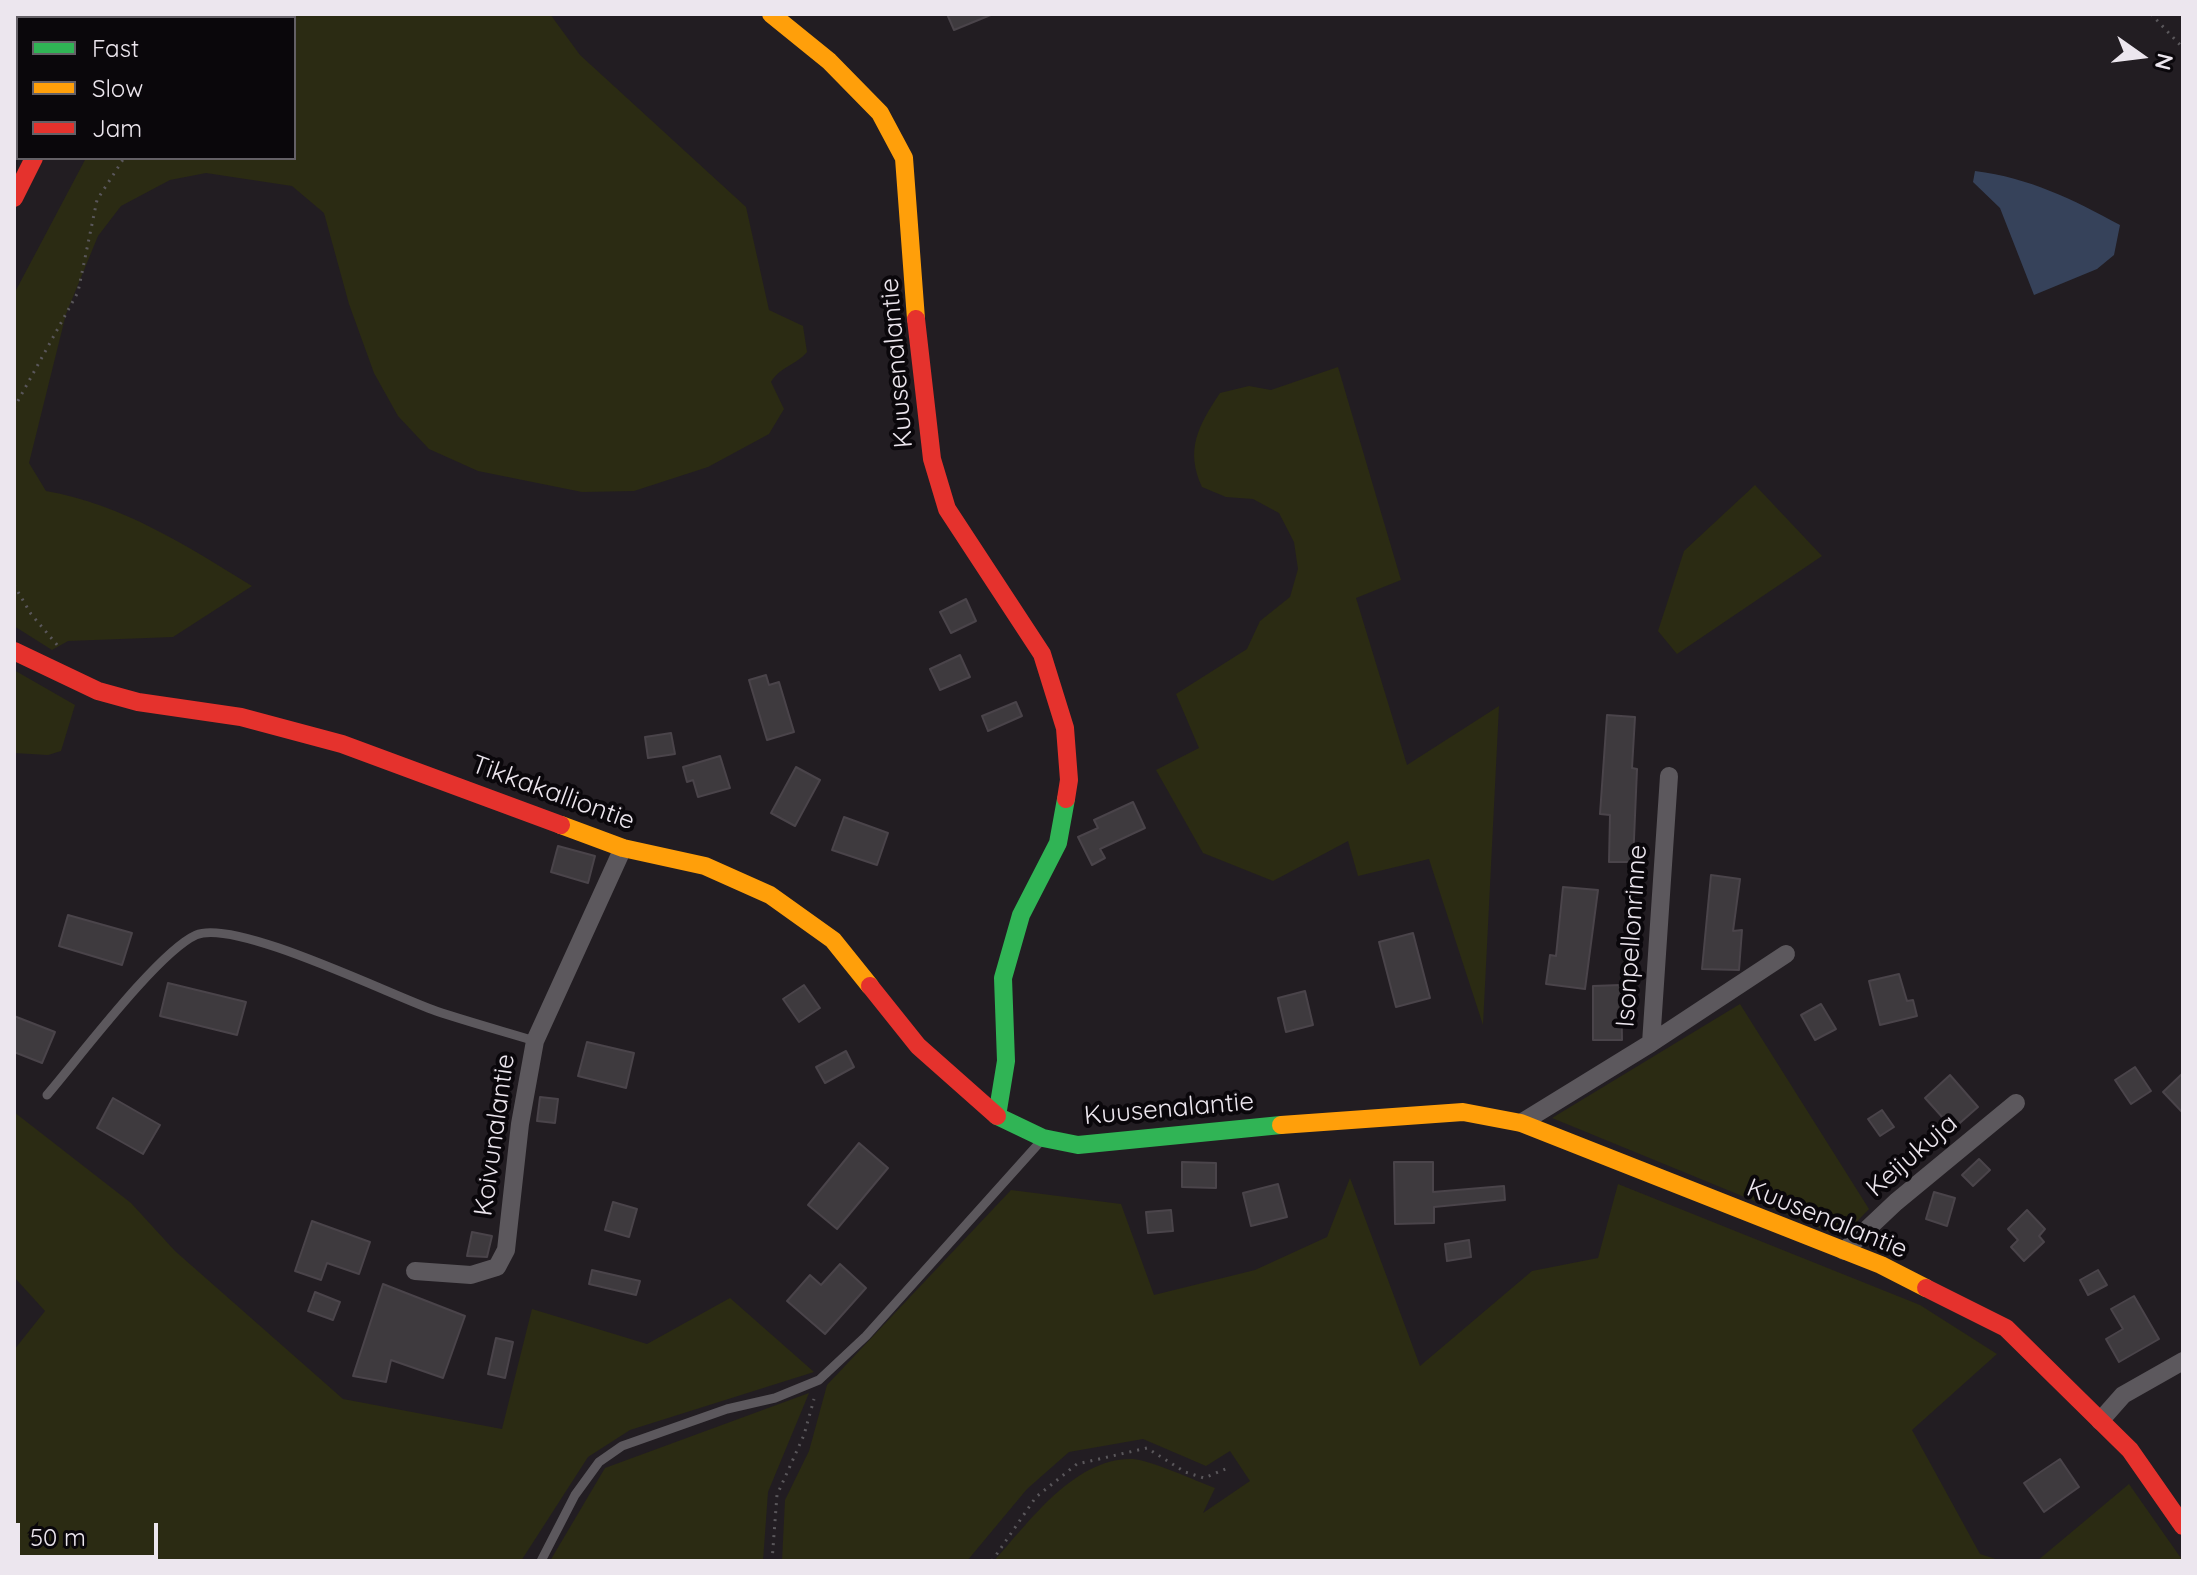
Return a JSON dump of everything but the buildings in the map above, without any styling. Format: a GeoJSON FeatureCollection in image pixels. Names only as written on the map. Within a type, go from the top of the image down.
{"type":"FeatureCollection","features":[{"type":"Feature","properties":{"kind":"main road","name":"Kuusenalantie"},"geometry":{"type":"LineString","coordinates":[[771,14],[829,61],[880,113],[904,158],[922,391],[932,459],[947,509],[1042,654],[1065,728],[1069,780],[1058,843],[1021,915],[1003,978],[1006,1061],[997,1116],[1043,1138],[1078,1145],[1308,1122],[1463,1112],[1521,1123],[1881,1265],[2006,1328],[2130,1450],[2183,1526]]}},
{"type":"Feature","properties":{"kind":"main road"},"geometry":{"type":"LineString","coordinates":[[14,198],[33,160]]}},
{"type":"Feature","properties":{"kind":"main road","name":"Tikkakalliontie"},"geometry":{"type":"LineString","coordinates":[[14,651],[71,680],[138,702],[241,717],[342,744],[623,848],[705,866],[770,895],[833,940],[918,1046],[997,1116]]}},
{"type":"Feature","properties":{"kind":"street","name":"Isonpellonrinne"},"geometry":{"type":"LineString","coordinates":[[1521,1123],[1651,1043],[1669,776]]}},
{"type":"Feature","properties":{"kind":"street","name":"Koivunalantie"},"geometry":{"type":"LineString","coordinates":[[415,1271],[471,1275],[497,1267],[506,1250],[520,1124],[535,1041],[623,848]]}},
{"type":"Feature","properties":{"kind":"street"},"geometry":{"type":"LineString","coordinates":[[1651,1043],[1786,954]]}},
{"type":"Feature","properties":{"kind":"street","name":"Keijukuja"},"geometry":{"type":"LineString","coordinates":[[1844,1251],[1940,1164],[2016,1103]]}},
{"type":"Feature","properties":{"kind":"street"},"geometry":{"type":"LineString","coordinates":[[2100,1421],[2123,1395],[2183,1361]]}},
{"type":"Feature","properties":{"kind":"lane"},"geometry":{"type":"LineString","coordinates":[[47,1095],[168,955],[197,935],[221,932],[337,971],[435,1010],[535,1041]]}},
{"type":"Feature","properties":{"kind":"lane"},"geometry":{"type":"LineString","coordinates":[[541,1561],[575,1495],[599,1462],[622,1446],[727,1409],[775,1398],[819,1380],[866,1336],[1043,1138]]}},
{"type":"Feature","properties":{"kind":"path"},"geometry":{"type":"LineString","coordinates":[[2151,14],[2183,48]]}},
{"type":"Feature","properties":{"kind":"path"},"geometry":{"type":"LineString","coordinates":[[14,408],[78,292],[97,200],[123,160]]}},
{"type":"Feature","properties":{"kind":"path"},"geometry":{"type":"LineString","coordinates":[[14,585],[31,614],[72,663],[71,680]]}},
{"type":"Feature","properties":{"kind":"path"},"geometry":{"type":"LineString","coordinates":[[772,1561],[777,1495],[804,1435],[819,1380]]}},
{"type":"Feature","properties":{"kind":"path"},"geometry":{"type":"LineString","coordinates":[[992,1561],[1036,1497],[1077,1464],[1147,1448],[1185,1472],[1204,1478],[1228,1468]]}},
{"type":"Feature","properties":{"kind":"shaded area"},"geometry":{"type":"Polygon","coordinates":[[[14,14],[74,14],[16,16],[14,127],[14,14]]]}},
{"type":"Feature","properties":{"kind":"shaded area"},"geometry":{"type":"Polygon","coordinates":[[[550,14],[580,55],[746,207],[769,310],[803,326],[807,352],[771,382],[784,409],[769,434],[708,467],[634,491],[582,492],[478,471],[429,449],[398,416],[374,373],[349,304],[324,213],[292,186],[206,173],[170,180],[121,206],[98,236],[66,314],[29,463],[46,491],[74,497],[127,516],[252,586],[173,637],[68,641],[52,650],[14,626],[14,294],[85,160],[296,160],[296,16],[140,16],[550,14]]]}},
{"type":"Feature","properties":{"kind":"shaded area"},"geometry":{"type":"Polygon","coordinates":[[[1338,367],[1401,580],[1356,598],[1407,765],[1499,706],[1483,1025],[1429,859],[1358,876],[1348,841],[1273,881],[1203,853],[1156,770],[1199,748],[1176,694],[1247,649],[1260,621],[1290,597],[1298,569],[1294,542],[1279,513],[1253,499],[1226,497],[1202,487],[1194,450],[1200,427],[1220,393],[1249,386],[1271,390],[1338,367]]]}},
{"type":"Feature","properties":{"kind":"shaded area"},"geometry":{"type":"Polygon","coordinates":[[[1755,485],[1822,556],[1677,654],[1658,631],[1684,551],[1755,485]]]}},
{"type":"Feature","properties":{"kind":"shaded area"},"geometry":{"type":"Polygon","coordinates":[[[14,670],[75,705],[61,751],[48,755],[14,753],[14,670]]]}},
{"type":"Feature","properties":{"kind":"shaded area"},"geometry":{"type":"Polygon","coordinates":[[[1740,1004],[1869,1209],[1842,1237],[1552,1118],[1740,1004]]]}},
{"type":"Feature","properties":{"kind":"shaded area"},"geometry":{"type":"Polygon","coordinates":[[[14,1112],[131,1203],[175,1251],[343,1399],[502,1429],[532,1309],[647,1344],[730,1298],[814,1372],[630,1430],[588,1457],[521,1561],[14,1561],[14,1350],[45,1311],[14,1277],[14,1112]]]}},
{"type":"Feature","properties":{"kind":"shaded area"},"geometry":{"type":"Polygon","coordinates":[[[1350,1178],[1420,1366],[1532,1271],[1598,1258],[1618,1184],[1920,1305],[1997,1354],[1912,1430],[1980,1554],[2002,1561],[994,1561],[1055,1495],[1073,1480],[1112,1461],[1141,1460],[1215,1488],[1203,1513],[1250,1481],[1230,1451],[1206,1466],[1143,1439],[1069,1452],[1027,1489],[967,1561],[782,1561],[785,1500],[809,1451],[827,1385],[1011,1190],[1121,1204],[1154,1295],[1255,1270],[1327,1237],[1350,1178]]]}},
{"type":"Feature","properties":{"kind":"shaded area"},"geometry":{"type":"Polygon","coordinates":[[[809,1393],[768,1492],[763,1561],[550,1561],[605,1468],[809,1393]]]}},
{"type":"Feature","properties":{"kind":"shaded area"},"geometry":{"type":"Polygon","coordinates":[[[2129,1484],[2183,1561],[2037,1561],[2129,1484]]]}},
{"type":"Feature","properties":{"kind":"water"},"geometry":{"type":"Polygon","coordinates":[[[1975,171],[2050,191],[2120,225],[2114,255],[2097,269],[2034,295],[2000,208],[1973,182],[1975,171]]]}},
{"type":"Feature","properties":{"kind":"traffic: fast"},"geometry":{"type":"LineString","coordinates":[[1066,799],[1058,843],[1021,915],[1003,978],[1006,1061],[997,1116],[1043,1138],[1078,1145],[1281,1125]]}},
{"type":"Feature","properties":{"kind":"traffic: slow"},"geometry":{"type":"LineString","coordinates":[[771,14],[829,61],[880,113],[904,158],[916,319]]}},
{"type":"Feature","properties":{"kind":"traffic: slow"},"geometry":{"type":"LineString","coordinates":[[561,825],[623,848],[705,866],[770,895],[833,940],[870,986]]}},
{"type":"Feature","properties":{"kind":"traffic: slow"},"geometry":{"type":"LineString","coordinates":[[1281,1125],[1463,1112],[1521,1123],[1881,1265],[1926,1288]]}},
{"type":"Feature","properties":{"kind":"traffic: jam"},"geometry":{"type":"LineString","coordinates":[[14,198],[33,160]]}},
{"type":"Feature","properties":{"kind":"traffic: jam"},"geometry":{"type":"LineString","coordinates":[[916,319],[932,459],[947,509],[1042,654],[1065,728],[1069,780],[1066,799]]}},
{"type":"Feature","properties":{"kind":"traffic: jam"},"geometry":{"type":"LineString","coordinates":[[14,651],[98,691],[138,702],[241,717],[342,744],[561,825]]}},
{"type":"Feature","properties":{"kind":"traffic: jam"},"geometry":{"type":"LineString","coordinates":[[870,986],[918,1046],[997,1116]]}},
{"type":"Feature","properties":{"kind":"traffic: jam"},"geometry":{"type":"LineString","coordinates":[[1926,1288],[2006,1328],[2130,1450],[2183,1526]]}}]}
